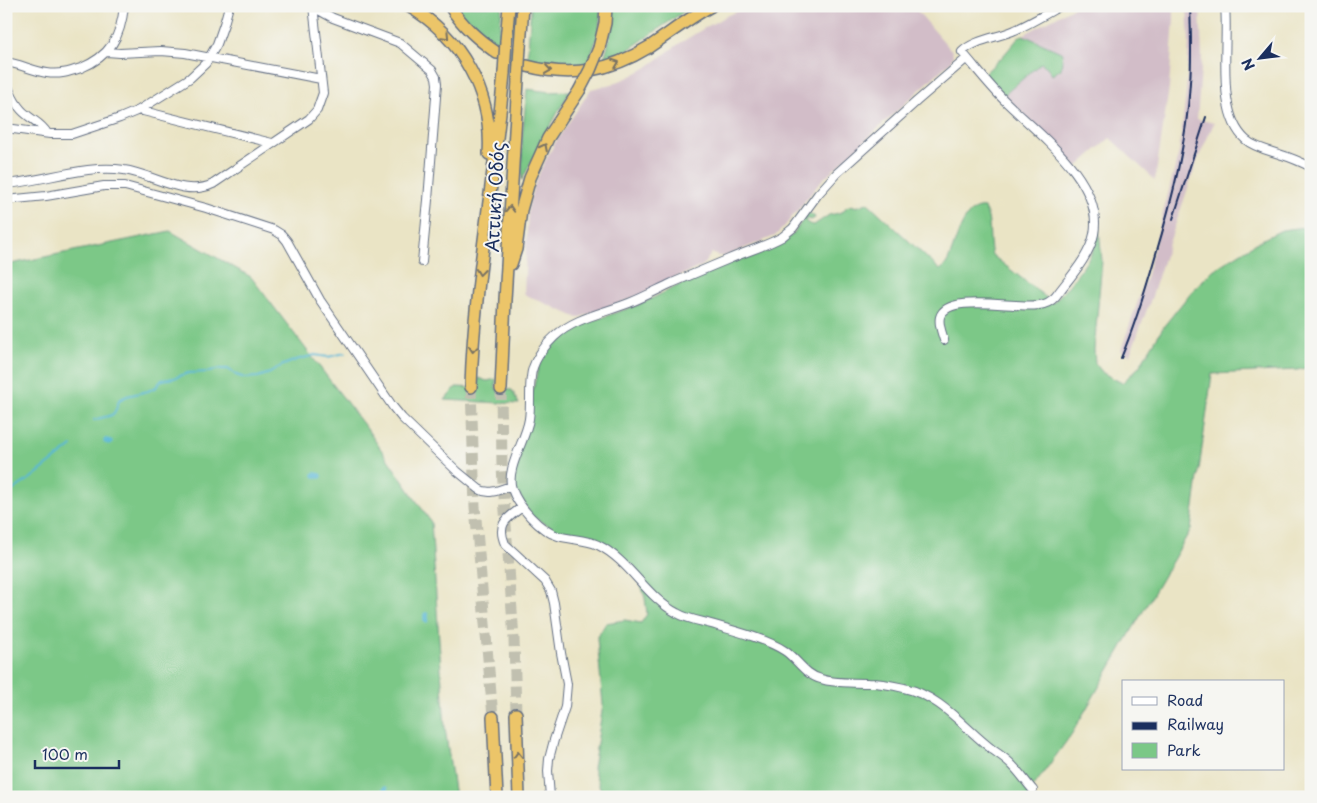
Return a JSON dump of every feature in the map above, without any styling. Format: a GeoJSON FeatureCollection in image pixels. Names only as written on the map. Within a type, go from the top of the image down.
{"type":"FeatureCollection","features":[{"type":"Feature","properties":{"kind":"highway"},"geometry":{"type":"LineString","coordinates":[[408,6],[425,18],[450,41],[468,65],[480,91],[486,109],[489,140],[485,234]]}},
{"type":"Feature","properties":{"kind":"highway"},"geometry":{"type":"LineString","coordinates":[[450,6],[472,34],[498,53]]}},
{"type":"Feature","properties":{"kind":"highway","name":"Αττική Οδός"},"geometry":{"type":"LineString","coordinates":[[471,387],[476,311],[504,73],[509,6]]}},
{"type":"Feature","properties":{"kind":"highway","name":"Αττική Οδός"},"geometry":{"type":"LineString","coordinates":[[501,389],[522,6]]}},
{"type":"Feature","properties":{"kind":"highway"},"geometry":{"type":"LineString","coordinates":[[506,275],[516,248],[521,210],[533,172],[548,138],[579,91],[590,70],[599,48],[605,23],[606,6]]}},
{"type":"Feature","properties":{"kind":"highway"},"geometry":{"type":"LineString","coordinates":[[527,66],[541,70],[569,72],[584,72],[605,67],[644,50],[711,6]]}},
{"type":"Feature","properties":{"kind":"highway"},"geometry":{"type":"LineString","coordinates":[[516,714],[519,797]]}},
{"type":"Feature","properties":{"kind":"highway"},"geometry":{"type":"LineString","coordinates":[[493,716],[497,797]]}},
{"type":"Feature","properties":{"kind":"street"},"geometry":{"type":"LineString","coordinates":[[6,62],[44,73],[62,73],[94,62],[107,52],[117,35],[123,20],[124,6]]}},
{"type":"Feature","properties":{"kind":"street"},"geometry":{"type":"LineString","coordinates":[[6,128],[47,134],[72,134],[139,110],[190,78],[210,58],[217,44],[229,6]]}},
{"type":"Feature","properties":{"kind":"street"},"geometry":{"type":"LineString","coordinates":[[6,184],[109,168],[136,172],[186,188],[199,189],[208,187],[305,122],[320,105],[323,94],[313,6]]}},
{"type":"Feature","properties":{"kind":"street"},"geometry":{"type":"LineString","coordinates":[[313,6],[333,18],[400,43],[432,70],[436,77],[437,84],[422,262]]}},
{"type":"Feature","properties":{"kind":"street"},"geometry":{"type":"LineString","coordinates":[[944,340],[939,322],[940,317],[943,311],[952,305],[1044,305],[1054,298],[1087,253],[1092,243],[1095,215],[1086,191],[1073,168],[1003,99],[962,52],[969,46],[1015,30],[1060,6]]}},
{"type":"Feature","properties":{"kind":"street"},"geometry":{"type":"LineString","coordinates":[[1225,6],[1227,20],[1226,92],[1230,112],[1237,129],[1247,141],[1311,166]]}},
{"type":"Feature","properties":{"kind":"street"},"geometry":{"type":"LineString","coordinates":[[107,52],[161,51],[185,53],[321,79]]}},
{"type":"Feature","properties":{"kind":"street"},"geometry":{"type":"LineString","coordinates":[[967,58],[924,94],[836,174],[818,194],[793,228],[782,237],[672,283],[637,300],[586,318],[553,337],[544,347],[531,373],[528,424],[526,435],[511,473],[511,486],[527,514],[546,530],[554,535],[599,545],[613,554],[632,571],[657,600],[679,615],[726,628],[775,646],[786,652],[811,675],[821,679],[842,683],[878,683],[906,688],[935,701],[1016,768],[1033,790]]}},
{"type":"Feature","properties":{"kind":"street"},"geometry":{"type":"LineString","coordinates":[[6,81],[18,106],[27,116],[39,123],[47,134]]}},
{"type":"Feature","properties":{"kind":"street"},"geometry":{"type":"LineString","coordinates":[[139,110],[272,143]]}},
{"type":"Feature","properties":{"kind":"street"},"geometry":{"type":"LineString","coordinates":[[6,200],[46,196],[104,186],[125,186],[206,208],[274,230],[287,241],[320,300],[406,423],[479,489],[490,492],[511,486]]}},
{"type":"Feature","properties":{"kind":"street"},"geometry":{"type":"LineString","coordinates":[[522,507],[503,524],[502,538],[505,544],[539,574],[551,591],[560,653],[567,684],[565,707],[549,759],[550,797]]}},
{"type":"Feature","properties":{"kind":"shaded area"},"geometry":{"type":"Polygon","coordinates":[[[750,6],[913,6],[952,51],[953,56],[951,61],[821,181],[775,236],[725,256],[718,256],[712,253],[702,266],[641,295],[578,318],[524,294],[528,209],[533,189],[555,143],[591,89],[612,84],[629,77],[646,68],[680,43],[708,26],[750,6]]]}},
{"type":"Feature","properties":{"kind":"shaded area"},"geometry":{"type":"Polygon","coordinates":[[[1076,6],[1174,6],[1169,88],[1155,180],[1110,138],[1077,167],[1004,95],[1041,63],[1047,67],[1027,37],[1023,35],[1076,6]]]}},
{"type":"Feature","properties":{"kind":"shaded area"},"geometry":{"type":"Polygon","coordinates":[[[1187,6],[1200,6],[1202,56],[1197,119],[1214,123],[1198,159],[1130,355],[1121,350],[1146,278],[1179,152],[1186,94],[1189,42],[1187,6]]]}},
{"type":"Feature","properties":{"kind":"green space"},"geometry":{"type":"Polygon","coordinates":[[[456,6],[502,6],[498,48],[470,25],[456,6]]]}},
{"type":"Feature","properties":{"kind":"green space"},"geometry":{"type":"Polygon","coordinates":[[[514,6],[517,6],[513,78],[509,76],[514,6]]]}},
{"type":"Feature","properties":{"kind":"green space"},"geometry":{"type":"Polygon","coordinates":[[[531,6],[601,6],[599,32],[587,67],[572,68],[527,62],[531,6]]]}},
{"type":"Feature","properties":{"kind":"green space"},"geometry":{"type":"Polygon","coordinates":[[[613,6],[692,6],[625,52],[603,61],[610,34],[613,6]]]}},
{"type":"Feature","properties":{"kind":"green space"},"geometry":{"type":"Polygon","coordinates":[[[1023,35],[1063,53],[1061,69],[1052,75],[1047,67],[1041,63],[1004,95],[984,74],[1023,35]]]}},
{"type":"Feature","properties":{"kind":"green space"},"geometry":{"type":"Polygon","coordinates":[[[527,89],[550,92],[570,91],[522,180],[522,139],[527,89]]]}},
{"type":"Feature","properties":{"kind":"green space"},"geometry":{"type":"Polygon","coordinates":[[[868,203],[940,270],[949,258],[964,221],[976,209],[984,208],[988,218],[992,255],[1053,303],[1079,273],[1095,246],[1098,219],[1102,261],[1094,350],[1095,363],[1103,373],[1122,383],[1139,367],[1164,326],[1192,291],[1213,270],[1259,241],[1282,230],[1311,228],[1311,367],[1297,370],[1212,374],[1191,529],[1071,735],[1028,794],[1029,797],[604,797],[593,768],[603,705],[597,638],[606,623],[625,620],[641,623],[647,614],[645,598],[636,568],[616,551],[595,538],[570,531],[562,533],[531,516],[516,490],[512,475],[540,361],[548,348],[556,340],[581,325],[643,303],[705,272],[788,238],[809,211],[815,218],[805,221],[814,225],[829,215],[844,211],[846,207],[868,203]]]}},
{"type":"Feature","properties":{"kind":"green space"},"geometry":{"type":"Polygon","coordinates":[[[170,231],[251,277],[367,429],[431,522],[445,728],[455,797],[6,797],[6,265],[170,231]]]}},
{"type":"Feature","properties":{"kind":"green space"},"geometry":{"type":"Polygon","coordinates":[[[478,378],[487,381],[496,379],[496,389],[512,390],[519,404],[445,400],[456,387],[478,388],[478,378]]]}},
{"type":"Feature","properties":{"kind":"waterway"},"geometry":{"type":"LineString","coordinates":[[94,420],[113,414],[119,400],[148,391],[156,387],[162,380],[188,373],[228,369],[236,375],[245,378],[258,377],[296,360],[315,355],[328,357],[345,353]]}},
{"type":"Feature","properties":{"kind":"waterway"},"geometry":{"type":"LineString","coordinates":[[106,441],[110,442]]}},
{"type":"Feature","properties":{"kind":"waterway"},"geometry":{"type":"LineString","coordinates":[[6,495],[72,446]]}},
{"type":"Feature","properties":{"kind":"waterway"},"geometry":{"type":"LineString","coordinates":[[315,475],[320,476]]}},
{"type":"Feature","properties":{"kind":"waterway"},"geometry":{"type":"LineString","coordinates":[[426,615],[426,620]]}},
{"type":"Feature","properties":{"kind":"waterway"},"geometry":{"type":"LineString","coordinates":[[385,789],[385,797]]}},
{"type":"Feature","properties":{"kind":"tunnel"},"geometry":{"type":"LineString","coordinates":[[471,387],[475,507],[493,717]]}},
{"type":"Feature","properties":{"kind":"tunnel"},"geometry":{"type":"LineString","coordinates":[[501,389],[502,468],[514,639],[516,714]]}},
{"type":"Feature","properties":{"kind":"railway"},"geometry":{"type":"LineString","coordinates":[[1121,358],[1140,308],[1173,193],[1182,149],[1191,73],[1190,6]]}},
{"type":"Feature","properties":{"kind":"railway"},"geometry":{"type":"LineString","coordinates":[[1173,219],[1206,117]]}}]}
